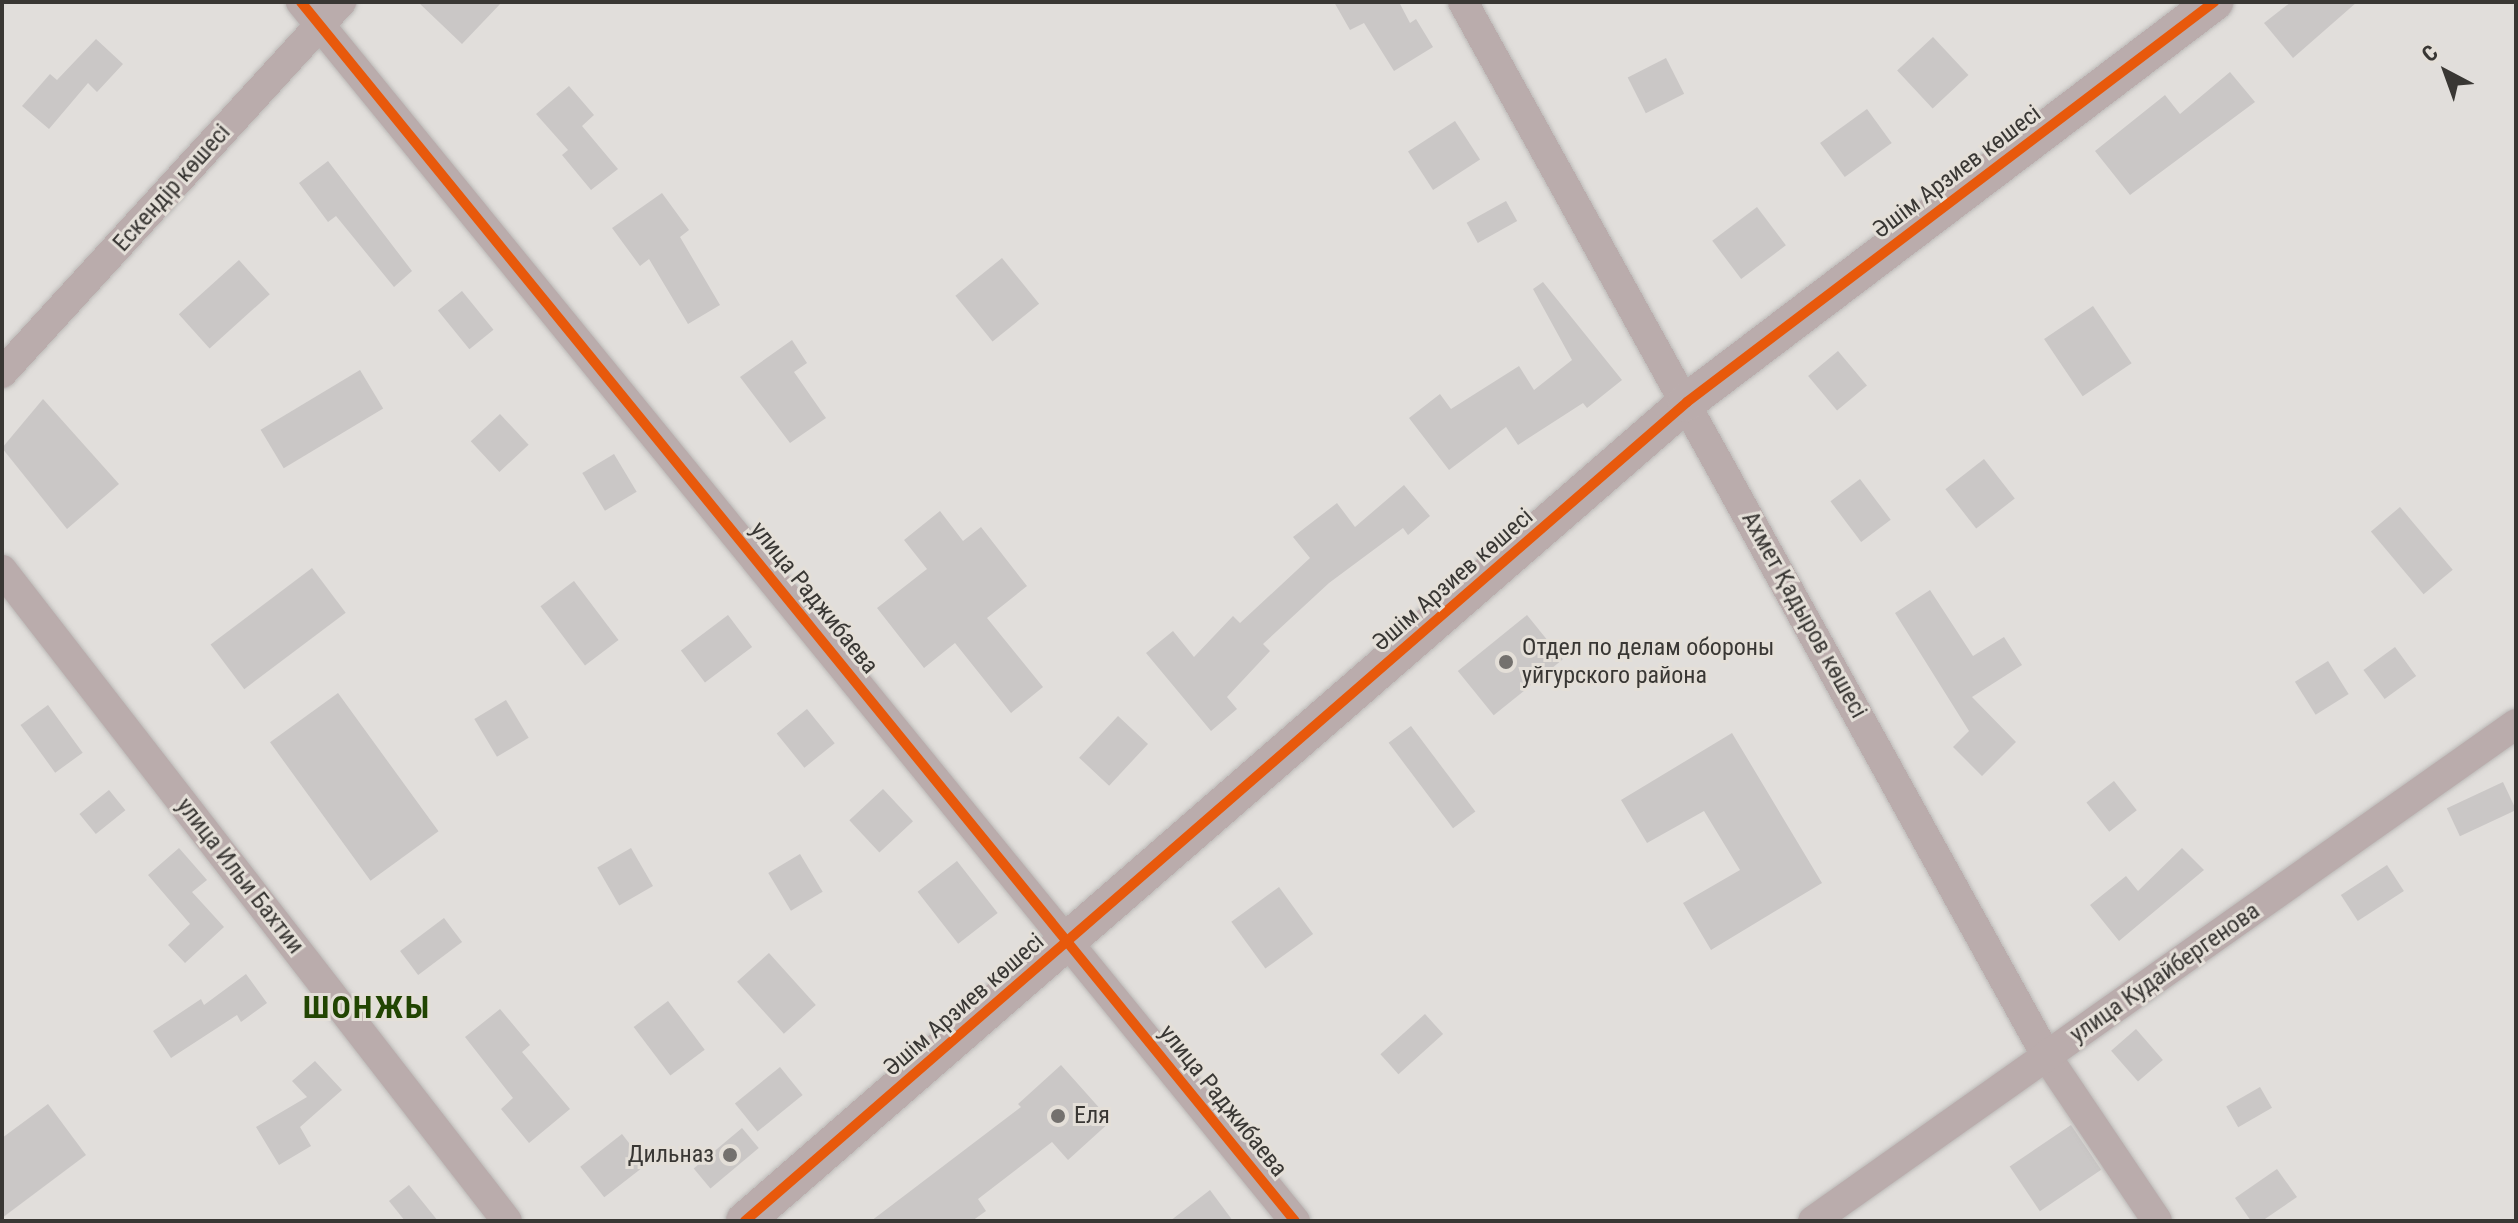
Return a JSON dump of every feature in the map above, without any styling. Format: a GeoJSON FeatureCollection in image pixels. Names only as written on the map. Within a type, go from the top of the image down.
{"type":"FeatureCollection","features":[{"type":"Feature","properties":{"kind":"street","name":"улица Раджибаева"},"geometry":{"type":"LineString","coordinates":[[301,2],[1295,1221]]}},
{"type":"Feature","properties":{"kind":"street","name":"Ескендір көшесі"},"geometry":{"type":"LineString","coordinates":[[2,373],[341,2]]}},
{"type":"Feature","properties":{"kind":"street","name":"Ахмет Қадыров көшесі"},"geometry":{"type":"LineString","coordinates":[[1463,2],[2047,1057],[2157,1221]]}},
{"type":"Feature","properties":{"kind":"street","name":"Әшім Арзиев көшесі"},"geometry":{"type":"LineString","coordinates":[[745,1221],[1687,402],[2214,2]]}},
{"type":"Feature","properties":{"kind":"street","name":"улица Ильи Бахтии"},"geometry":{"type":"LineString","coordinates":[[2,570],[507,1221]]}},
{"type":"Feature","properties":{"kind":"street","name":"улица Кудайбергенова"},"geometry":{"type":"LineString","coordinates":[[1813,1221],[2516,724]]}},
{"type":"Feature","properties":{"kind":"building"},"geometry":{"type":"Polygon","coordinates":[[[418,2],[502,2],[462,44],[418,2]]]}},
{"type":"Feature","properties":{"kind":"building"},"geometry":{"type":"Polygon","coordinates":[[[1334,2],[1399,2],[1410,23],[1416,19],[1433,47],[1394,71],[1364,23],[1350,30],[1334,2]]]}},
{"type":"Feature","properties":{"kind":"building"},"geometry":{"type":"Polygon","coordinates":[[[2291,2],[2357,2],[2293,58],[2264,23],[2291,2]]]}},
{"type":"Feature","properties":{"kind":"building"},"geometry":{"type":"Polygon","coordinates":[[[1933,37],[1968,75],[1933,108],[1897,70],[1933,37]]]}},
{"type":"Feature","properties":{"kind":"building"},"geometry":{"type":"Polygon","coordinates":[[[96,39],[123,64],[97,92],[88,83],[49,129],[22,106],[50,74],[57,80],[96,39]]]}},
{"type":"Feature","properties":{"kind":"building"},"geometry":{"type":"Polygon","coordinates":[[[1666,58],[1684,94],[1646,113],[1628,78],[1666,58]]]}},
{"type":"Feature","properties":{"kind":"building"},"geometry":{"type":"Polygon","coordinates":[[[2230,72],[2255,102],[2130,195],[2095,151],[2165,95],[2180,114],[2230,72]]]}},
{"type":"Feature","properties":{"kind":"building"},"geometry":{"type":"Polygon","coordinates":[[[569,86],[594,115],[582,126],[618,169],[591,190],[562,155],[568,150],[536,114],[569,86]]]}},
{"type":"Feature","properties":{"kind":"building"},"geometry":{"type":"Polygon","coordinates":[[[1867,109],[1892,143],[1845,177],[1820,143],[1867,109]]]}},
{"type":"Feature","properties":{"kind":"building"},"geometry":{"type":"Polygon","coordinates":[[[1455,121],[1480,160],[1433,190],[1408,151],[1455,121]]]}},
{"type":"Feature","properties":{"kind":"building"},"geometry":{"type":"Polygon","coordinates":[[[328,161],[412,271],[394,287],[336,216],[328,222],[299,183],[328,161]]]}},
{"type":"Feature","properties":{"kind":"building"},"geometry":{"type":"Polygon","coordinates":[[[662,193],[689,230],[680,237],[720,305],[688,324],[649,259],[640,266],[612,228],[662,193]]]}},
{"type":"Feature","properties":{"kind":"building"},"geometry":{"type":"Polygon","coordinates":[[[1506,201],[1517,221],[1478,243],[1467,223],[1506,201]]]}},
{"type":"Feature","properties":{"kind":"building"},"geometry":{"type":"Polygon","coordinates":[[[1757,207],[1786,245],[1741,279],[1712,241],[1757,207]]]}},
{"type":"Feature","properties":{"kind":"building"},"geometry":{"type":"Polygon","coordinates":[[[1002,258],[1039,304],[993,342],[955,296],[1002,258]]]}},
{"type":"Feature","properties":{"kind":"building"},"geometry":{"type":"Polygon","coordinates":[[[239,260],[270,294],[210,348],[179,314],[239,260]]]}},
{"type":"Feature","properties":{"kind":"building"},"geometry":{"type":"Polygon","coordinates":[[[1543,282],[1622,380],[1587,408],[1583,403],[1518,445],[1506,427],[1449,470],[1409,418],[1440,394],[1451,409],[1519,366],[1534,390],[1572,360],[1533,289],[1543,282]]]}},
{"type":"Feature","properties":{"kind":"building"},"geometry":{"type":"Polygon","coordinates":[[[462,291],[493,330],[469,349],[438,311],[462,291]]]}},
{"type":"Feature","properties":{"kind":"building"},"geometry":{"type":"Polygon","coordinates":[[[2093,306],[2132,363],[2083,396],[2044,339],[2093,306]]]}},
{"type":"Feature","properties":{"kind":"building"},"geometry":{"type":"Polygon","coordinates":[[[792,340],[807,363],[794,372],[826,418],[790,443],[740,377],[792,340]]]}},
{"type":"Feature","properties":{"kind":"building"},"geometry":{"type":"Polygon","coordinates":[[[1838,351],[1867,385],[1837,411],[1808,376],[1838,351]]]}},
{"type":"Feature","properties":{"kind":"building"},"geometry":{"type":"Polygon","coordinates":[[[360,370],[383,409],[284,468],[261,430],[360,370]]]}},
{"type":"Feature","properties":{"kind":"building"},"geometry":{"type":"Polygon","coordinates":[[[43,399],[119,484],[67,529],[2,448],[43,399]]]}},
{"type":"Feature","properties":{"kind":"building"},"geometry":{"type":"Polygon","coordinates":[[[500,414],[529,445],[499,472],[471,441],[500,414]]]}},
{"type":"Feature","properties":{"kind":"building"},"geometry":{"type":"Polygon","coordinates":[[[614,454],[637,492],[605,511],[582,473],[614,454]]]}},
{"type":"Feature","properties":{"kind":"building"},"geometry":{"type":"Polygon","coordinates":[[[1984,459],[2015,498],[1976,529],[1945,489],[1984,459]]]}},
{"type":"Feature","properties":{"kind":"building"},"geometry":{"type":"Polygon","coordinates":[[[1860,479],[1891,520],[1861,542],[1830,501],[1860,479]]]}},
{"type":"Feature","properties":{"kind":"building"},"geometry":{"type":"Polygon","coordinates":[[[1404,485],[1430,516],[1408,535],[1403,528],[1329,583],[1263,644],[1270,651],[1227,697],[1237,709],[1211,731],[1146,653],[1173,631],[1194,657],[1233,616],[1240,623],[1310,558],[1293,537],[1337,503],[1355,527],[1404,485]]]}},
{"type":"Feature","properties":{"kind":"building"},"geometry":{"type":"Polygon","coordinates":[[[2400,507],[2453,570],[2424,594],[2371,531],[2400,507]]]}},
{"type":"Feature","properties":{"kind":"building"},"geometry":{"type":"Polygon","coordinates":[[[940,511],[963,541],[981,527],[1027,586],[987,618],[1043,687],[1011,713],[955,643],[924,668],[877,608],[927,569],[904,540],[940,511]]]}},
{"type":"Feature","properties":{"kind":"building"},"geometry":{"type":"Polygon","coordinates":[[[312,568],[346,613],[244,689],[211,644],[312,568]]]}},
{"type":"Feature","properties":{"kind":"building"},"geometry":{"type":"Polygon","coordinates":[[[574,581],[619,640],[585,665],[540,606],[574,581]]]}},
{"type":"Feature","properties":{"kind":"building"},"geometry":{"type":"Polygon","coordinates":[[[1930,590],[1973,656],[2004,637],[2022,665],[1972,697],[2016,742],[1982,776],[1953,747],[1969,731],[1895,613],[1930,590]]]}},
{"type":"Feature","properties":{"kind":"building"},"geometry":{"type":"Polygon","coordinates":[[[728,615],[752,647],[705,682],[681,651],[728,615]]]}},
{"type":"Feature","properties":{"kind":"building"},"geometry":{"type":"Polygon","coordinates":[[[1527,615],[1563,659],[1494,715],[1458,671],[1527,615]]]}},
{"type":"Feature","properties":{"kind":"building"},"geometry":{"type":"Polygon","coordinates":[[[2395,647],[2416,676],[2385,699],[2363,670],[2395,647]]]}},
{"type":"Feature","properties":{"kind":"building"},"geometry":{"type":"Polygon","coordinates":[[[2328,661],[2349,694],[2316,715],[2295,682],[2328,661]]]}},
{"type":"Feature","properties":{"kind":"building"},"geometry":{"type":"Polygon","coordinates":[[[338,693],[439,831],[371,881],[270,742],[338,693]]]}},
{"type":"Feature","properties":{"kind":"building"},"geometry":{"type":"Polygon","coordinates":[[[506,700],[529,738],[497,757],[474,719],[506,700]]]}},
{"type":"Feature","properties":{"kind":"building"},"geometry":{"type":"Polygon","coordinates":[[[48,705],[83,753],[55,773],[20,725],[48,705]]]}},
{"type":"Feature","properties":{"kind":"building"},"geometry":{"type":"Polygon","coordinates":[[[807,709],[835,743],[804,768],[777,734],[807,709]]]}},
{"type":"Feature","properties":{"kind":"building"},"geometry":{"type":"Polygon","coordinates":[[[1118,716],[1148,744],[1109,786],[1079,758],[1118,716]]]}},
{"type":"Feature","properties":{"kind":"building"},"geometry":{"type":"Polygon","coordinates":[[[1411,726],[1475,811],[1453,828],[1389,743],[1411,726]]]}},
{"type":"Feature","properties":{"kind":"building"},"geometry":{"type":"Polygon","coordinates":[[[1732,733],[1822,883],[1711,950],[1683,903],[1740,870],[1704,811],[1647,843],[1621,800],[1732,733]]]}},
{"type":"Feature","properties":{"kind":"building"},"geometry":{"type":"Polygon","coordinates":[[[2114,781],[2137,810],[2109,832],[2086,803],[2114,781]]]}},
{"type":"Feature","properties":{"kind":"building"},"geometry":{"type":"Polygon","coordinates":[[[2503,782],[2516,810],[2460,836],[2447,808],[2503,782]]]}},
{"type":"Feature","properties":{"kind":"building"},"geometry":{"type":"Polygon","coordinates":[[[883,789],[913,821],[879,853],[849,820],[883,789]]]}},
{"type":"Feature","properties":{"kind":"building"},"geometry":{"type":"Polygon","coordinates":[[[109,790],[125,810],[96,834],[79,814],[109,790]]]}},
{"type":"Feature","properties":{"kind":"building"},"geometry":{"type":"Polygon","coordinates":[[[179,848],[207,880],[192,892],[224,927],[185,963],[168,945],[190,924],[148,875],[179,848]]]}},
{"type":"Feature","properties":{"kind":"building"},"geometry":{"type":"Polygon","coordinates":[[[631,848],[653,886],[619,906],[597,868],[631,848]]]}},
{"type":"Feature","properties":{"kind":"building"},"geometry":{"type":"Polygon","coordinates":[[[2182,848],[2204,870],[2119,941],[2090,905],[2126,876],[2138,891],[2182,848]]]}},
{"type":"Feature","properties":{"kind":"building"},"geometry":{"type":"Polygon","coordinates":[[[800,854],[823,892],[791,911],[768,873],[800,854]]]}},
{"type":"Feature","properties":{"kind":"building"},"geometry":{"type":"Polygon","coordinates":[[[957,861],[998,913],[958,944],[918,892],[957,861]]]}},
{"type":"Feature","properties":{"kind":"building"},"geometry":{"type":"Polygon","coordinates":[[[2387,865],[2404,891],[2358,921],[2341,895],[2387,865]]]}},
{"type":"Feature","properties":{"kind":"building"},"geometry":{"type":"Polygon","coordinates":[[[1279,887],[1313,934],[1265,969],[1231,922],[1279,887]]]}},
{"type":"Feature","properties":{"kind":"building"},"geometry":{"type":"Polygon","coordinates":[[[444,918],[462,942],[418,975],[400,951],[444,918]]]}},
{"type":"Feature","properties":{"kind":"building"},"geometry":{"type":"Polygon","coordinates":[[[769,953],[816,1005],[784,1034],[737,982],[769,953]]]}},
{"type":"Feature","properties":{"kind":"building"},"geometry":{"type":"Polygon","coordinates":[[[246,974],[267,1003],[241,1022],[237,1015],[171,1058],[153,1031],[201,999],[204,1005],[246,974]]]}},
{"type":"Feature","properties":{"kind":"building"},"geometry":{"type":"Polygon","coordinates":[[[668,1001],[705,1050],[670,1076],[634,1027],[668,1001]]]}},
{"type":"Feature","properties":{"kind":"building"},"geometry":{"type":"Polygon","coordinates":[[[500,1009],[530,1045],[522,1052],[570,1109],[529,1143],[501,1109],[513,1098],[465,1037],[500,1009]]]}},
{"type":"Feature","properties":{"kind":"building"},"geometry":{"type":"Polygon","coordinates":[[[1425,1014],[1443,1034],[1398,1074],[1380,1054],[1425,1014]]]}},
{"type":"Feature","properties":{"kind":"building"},"geometry":{"type":"Polygon","coordinates":[[[2136,1029],[2163,1060],[2138,1082],[2111,1051],[2136,1029]]]}},
{"type":"Feature","properties":{"kind":"building"},"geometry":{"type":"Polygon","coordinates":[[[315,1061],[342,1090],[300,1127],[311,1146],[279,1165],[256,1127],[307,1097],[292,1081],[315,1061]]]}},
{"type":"Feature","properties":{"kind":"building"},"geometry":{"type":"Polygon","coordinates":[[[1061,1065],[1111,1121],[1068,1160],[1052,1142],[978,1199],[986,1211],[972,1221],[871,1221],[1021,1107],[1018,1104],[1061,1065]]]}},
{"type":"Feature","properties":{"kind":"building"},"geometry":{"type":"Polygon","coordinates":[[[780,1067],[803,1095],[758,1131],[735,1104],[780,1067]]]}},
{"type":"Feature","properties":{"kind":"building"},"geometry":{"type":"Polygon","coordinates":[[[2260,1087],[2272,1108],[2238,1127],[2226,1106],[2260,1087]]]}},
{"type":"Feature","properties":{"kind":"building"},"geometry":{"type":"Polygon","coordinates":[[[48,1104],[86,1155],[2,1218],[2,1138],[48,1104]]]}},
{"type":"Feature","properties":{"kind":"building"},"geometry":{"type":"Polygon","coordinates":[[[2071,1125],[2101,1170],[2040,1211],[2010,1166],[2071,1125]]]}},
{"type":"Feature","properties":{"kind":"building"},"geometry":{"type":"Polygon","coordinates":[[[742,1128],[759,1148],[710,1188],[694,1168],[742,1128]]]}},
{"type":"Feature","properties":{"kind":"building"},"geometry":{"type":"Polygon","coordinates":[[[622,1134],[646,1165],[604,1197],[580,1167],[622,1134]]]}},
{"type":"Feature","properties":{"kind":"building"},"geometry":{"type":"Polygon","coordinates":[[[2277,1169],[2297,1197],[2262,1221],[2251,1221],[2235,1198],[2277,1169]]]}},
{"type":"Feature","properties":{"kind":"building"},"geometry":{"type":"Polygon","coordinates":[[[409,1185],[438,1221],[405,1221],[389,1201],[409,1185]]]}},
{"type":"Feature","properties":{"kind":"building"},"geometry":{"type":"Polygon","coordinates":[[[1210,1190],[1233,1221],[1170,1221],[1210,1190]]]}},
{"type":"Feature","properties":{"kind":"cycle path"},"geometry":{"type":"LineString","coordinates":[[301,2],[1295,1221]]}},
{"type":"Feature","properties":{"kind":"cycle path"},"geometry":{"type":"LineString","coordinates":[[745,1221],[1687,402],[2214,2]]}},
{"type":"Feature","properties":{"kind":"place","name":"Отдел по делам обороны уйгурского района"},"geometry":{"type":"Point","coordinates":[1506,662]}},
{"type":"Feature","properties":{"kind":"place","name":"Еля"},"geometry":{"type":"Point","coordinates":[1058,1116]}},
{"type":"Feature","properties":{"kind":"place","name":"Дильназ"},"geometry":{"type":"Point","coordinates":[730,1155]}},
{"type":"Feature","properties":{"kind":"district","name":"ШОНЖЫ"},"geometry":{"type":"Point","coordinates":[367,1007]}}]}
